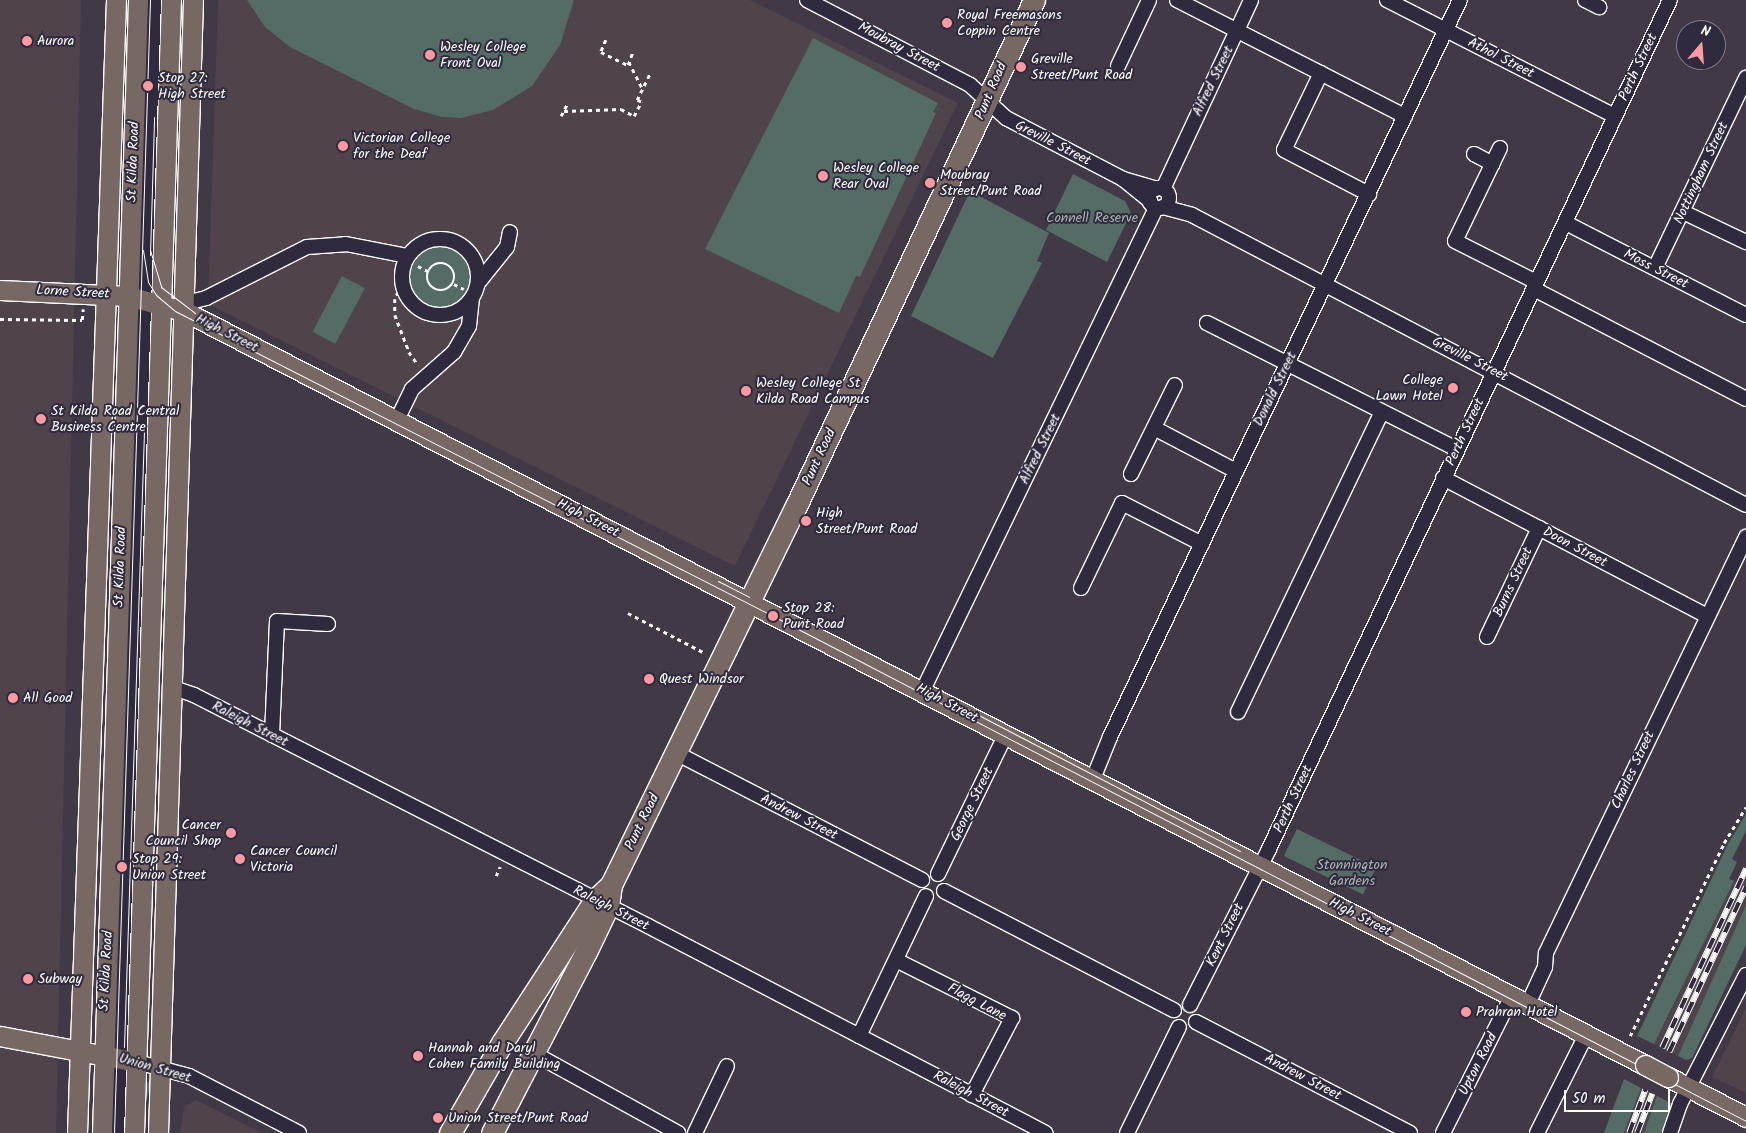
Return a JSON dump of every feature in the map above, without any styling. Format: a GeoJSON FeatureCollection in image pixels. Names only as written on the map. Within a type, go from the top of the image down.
{"type":"FeatureCollection","features":[{"type":"Feature","properties":{"kind":"highway","name":"Punt Road"},"geometry":{"type":"LineString","coordinates":[[492,1133],[533,1054],[602,903],[750,601],[1034,0]]}},
{"type":"Feature","properties":{"kind":"highway","name":"Punt Road"},"geometry":{"type":"LineString","coordinates":[[450,1133],[487,1068],[602,903]]}},
{"type":"Feature","properties":{"kind":"main road","name":"St Kilda Road"},"geometry":{"type":"LineString","coordinates":[[77,1133],[108,293],[116,0]]}},
{"type":"Feature","properties":{"kind":"main road","name":"St Kilda Road"},"geometry":{"type":"LineString","coordinates":[[102,1133],[121,1058],[148,730],[144,299],[138,0]]}},
{"type":"Feature","properties":{"kind":"main road","name":"St Kilda Road"},"geometry":{"type":"LineString","coordinates":[[134,1133],[121,1058],[103,1017],[144,299],[171,0]]}},
{"type":"Feature","properties":{"kind":"main road"},"geometry":{"type":"LineString","coordinates":[[158,1133],[162,1068],[186,308],[193,0]]}},
{"type":"Feature","properties":{"kind":"main road","name":"Lorne Street"},"geometry":{"type":"LineString","coordinates":[[0,290],[108,293],[144,299]]}},
{"type":"Feature","properties":{"kind":"main road","name":"High Street"},"geometry":{"type":"LineString","coordinates":[[144,299],[186,308],[396,420],[1094,778],[1746,1117]]}},
{"type":"Feature","properties":{"kind":"main road"},"geometry":{"type":"LineString","coordinates":[[148,730],[172,750]]}},
{"type":"Feature","properties":{"kind":"main road","name":"Union Street"},"geometry":{"type":"LineString","coordinates":[[0,1036],[121,1058]]}},
{"type":"Feature","properties":{"kind":"street"},"geometry":{"type":"LineString","coordinates":[[144,299],[154,0]]}},
{"type":"Feature","properties":{"kind":"street","name":"Moubray Street"},"geometry":{"type":"LineString","coordinates":[[807,0],[970,85],[987,100]]}},
{"type":"Feature","properties":{"kind":"street"},"geometry":{"type":"LineString","coordinates":[[1118,66],[1149,0]]}},
{"type":"Feature","properties":{"kind":"street"},"geometry":{"type":"LineString","coordinates":[[1177,0],[1405,116]]}},
{"type":"Feature","properties":{"kind":"street","name":"Alfred Street"},"geometry":{"type":"LineString","coordinates":[[923,690],[1160,198],[1251,0]]}},
{"type":"Feature","properties":{"kind":"street","name":"Athol Street"},"geometry":{"type":"LineString","coordinates":[[1387,0],[1615,116]]}},
{"type":"Feature","properties":{"kind":"street","name":"Donald Street"},"geometry":{"type":"LineString","coordinates":[[1094,778],[1236,470],[1460,0]]}},
{"type":"Feature","properties":{"kind":"street"},"geometry":{"type":"LineString","coordinates":[[1586,0],[1599,7]]}},
{"type":"Feature","properties":{"kind":"street","name":"Perth Street"},"geometry":{"type":"LineString","coordinates":[[1260,865],[1493,371],[1566,223],[1670,0]]}},
{"type":"Feature","properties":{"kind":"street"},"geometry":{"type":"LineString","coordinates":[[1321,73],[1284,150],[1369,194]]}},
{"type":"Feature","properties":{"kind":"street","name":"Nottingham Street"},"geometry":{"type":"LineString","coordinates":[[1655,268],[1746,78]]}},
{"type":"Feature","properties":{"kind":"street","name":"Greville Street"},"geometry":{"type":"LineString","coordinates":[[987,100],[1006,118],[1746,505]]}},
{"type":"Feature","properties":{"kind":"street"},"geometry":{"type":"LineString","coordinates":[[1500,148],[1455,241],[1746,398]]}},
{"type":"Feature","properties":{"kind":"street"},"geometry":{"type":"LineString","coordinates":[[1474,154],[1493,164]]}},
{"type":"Feature","properties":{"kind":"street"},"geometry":{"type":"LineString","coordinates":[[1683,212],[1746,242]]}},
{"type":"Feature","properties":{"kind":"street","name":"Moss Street"},"geometry":{"type":"LineString","coordinates":[[1566,223],[1746,315]]}},
{"type":"Feature","properties":{"kind":"street"},"geometry":{"type":"LineString","coordinates":[[396,420],[412,389],[454,352],[469,326],[472,298],[478,283],[507,247],[510,232]]}},
{"type":"Feature","properties":{"kind":"street"},"geometry":{"type":"LineString","coordinates":[[472,298],[463,308],[439,315],[416,306],[402,285],[403,268],[408,256],[428,240],[454,241],[474,258],[478,283]]}},
{"type":"Feature","properties":{"kind":"street"},"geometry":{"type":"LineString","coordinates":[[186,308],[308,247],[346,244],[408,256]]}},
{"type":"Feature","properties":{"kind":"street"},"geometry":{"type":"LineString","coordinates":[[1207,323],[1288,363],[1381,413],[1456,449]]}},
{"type":"Feature","properties":{"kind":"street"},"geometry":{"type":"LineString","coordinates":[[1130,474],[1175,385]]}},
{"type":"Feature","properties":{"kind":"street"},"geometry":{"type":"LineString","coordinates":[[1238,712],[1381,413]]}},
{"type":"Feature","properties":{"kind":"street"},"geometry":{"type":"LineString","coordinates":[[1154,428],[1236,470]]}},
{"type":"Feature","properties":{"kind":"street","name":"Doon Street"},"geometry":{"type":"LineString","coordinates":[[1443,478],[1707,616]]}},
{"type":"Feature","properties":{"kind":"street"},"geometry":{"type":"LineString","coordinates":[[1081,588],[1122,503],[1202,544]]}},
{"type":"Feature","properties":{"kind":"street","name":"Burns Street"},"geometry":{"type":"LineString","coordinates":[[1487,637],[1539,528]]}},
{"type":"Feature","properties":{"kind":"street","name":"Charles Street"},"geometry":{"type":"LineString","coordinates":[[1520,1000],[1545,967],[1546,953],[1746,537]]}},
{"type":"Feature","properties":{"kind":"street"},"geometry":{"type":"LineString","coordinates":[[272,735],[277,621],[328,624]]}},
{"type":"Feature","properties":{"kind":"street","name":"Raleigh Street"},"geometry":{"type":"LineString","coordinates":[[174,688],[272,735],[972,1094],[1019,1127],[1045,1133]]}},
{"type":"Feature","properties":{"kind":"street","name":"George Street"},"geometry":{"type":"LineString","coordinates":[[938,874],[1006,734]]}},
{"type":"Feature","properties":{"kind":"street","name":"Andrew Street"},"geometry":{"type":"LineString","coordinates":[[676,753],[922,880]]}},
{"type":"Feature","properties":{"kind":"street","name":"Kent Street"},"geometry":{"type":"LineString","coordinates":[[1190,1005],[1260,865]]}},
{"type":"Feature","properties":{"kind":"street"},"geometry":{"type":"LineString","coordinates":[[930,873],[938,874],[945,883],[944,891],[934,898],[926,896],[921,891],[922,880],[930,873]]}},
{"type":"Feature","properties":{"kind":"street"},"geometry":{"type":"LineString","coordinates":[[944,891],[1174,1010]]}},
{"type":"Feature","properties":{"kind":"street"},"geometry":{"type":"LineString","coordinates":[[859,1036],[926,896]]}},
{"type":"Feature","properties":{"kind":"street","name":"Flagg Lane"},"geometry":{"type":"LineString","coordinates":[[896,960],[1012,1018],[972,1094]]}},
{"type":"Feature","properties":{"kind":"street"},"geometry":{"type":"LineString","coordinates":[[1670,1133],[1688,1088],[1741,996],[1746,976]]}},
{"type":"Feature","properties":{"kind":"street","name":"Upton Road"},"geometry":{"type":"LineString","coordinates":[[1443,1133],[1520,1000]]}},
{"type":"Feature","properties":{"kind":"street"},"geometry":{"type":"LineString","coordinates":[[1181,1004],[1190,1005],[1198,1014],[1196,1022],[1187,1028],[1179,1027],[1173,1018],[1174,1010],[1181,1004]]}},
{"type":"Feature","properties":{"kind":"street","name":"Andrew Street"},"geometry":{"type":"LineString","coordinates":[[1196,1022],[1410,1133]]}},
{"type":"Feature","properties":{"kind":"street"},"geometry":{"type":"LineString","coordinates":[[1127,1133],[1179,1027]]}},
{"type":"Feature","properties":{"kind":"street"},"geometry":{"type":"LineString","coordinates":[[1537,1133],[1586,1035]]}},
{"type":"Feature","properties":{"kind":"street"},"geometry":{"type":"LineString","coordinates":[[533,1054],[678,1133]]}},
{"type":"Feature","properties":{"kind":"street"},"geometry":{"type":"LineString","coordinates":[[117,1133],[121,1058]]}},
{"type":"Feature","properties":{"kind":"street","name":"Union Street"},"geometry":{"type":"LineString","coordinates":[[121,1058],[189,1076],[299,1133]]}},
{"type":"Feature","properties":{"kind":"street"},"geometry":{"type":"LineString","coordinates":[[695,1133],[727,1066]]}},
{"type":"Feature","properties":{"kind":"path"},"geometry":{"type":"LineString","coordinates":[[606,40],[601,52],[628,65],[633,51]]}},
{"type":"Feature","properties":{"kind":"path"},"geometry":{"type":"LineString","coordinates":[[629,62],[643,88]]}},
{"type":"Feature","properties":{"kind":"path"},"geometry":{"type":"LineString","coordinates":[[564,111],[621,110],[634,116],[649,75]]}},
{"type":"Feature","properties":{"kind":"path"},"geometry":{"type":"LineString","coordinates":[[561,116],[568,104]]}},
{"type":"Feature","properties":{"kind":"path"},"geometry":{"type":"LineString","coordinates":[[442,263],[454,270],[455,279],[451,288],[438,291],[430,286],[426,277],[433,265],[442,263]]}},
{"type":"Feature","properties":{"kind":"path"},"geometry":{"type":"LineString","coordinates":[[402,285],[394,306],[399,332],[408,352],[427,374]]}},
{"type":"Feature","properties":{"kind":"path"},"geometry":{"type":"LineString","coordinates":[[0,318],[82,320],[83,292]]}},
{"type":"Feature","properties":{"kind":"path"},"geometry":{"type":"LineString","coordinates":[[628,613],[721,661]]}},
{"type":"Feature","properties":{"kind":"path"},"geometry":{"type":"LineString","coordinates":[[1630,1036],[1724,843],[1746,807]]}},
{"type":"Feature","properties":{"kind":"path"},"geometry":{"type":"LineString","coordinates":[[496,876],[500,867]]}},
{"type":"Feature","properties":{"kind":"shaded area"},"geometry":{"type":"Polygon","coordinates":[[[0,0],[81,0],[56,1133],[0,1133],[0,0]]]}},
{"type":"Feature","properties":{"kind":"shaded area"},"geometry":{"type":"Polygon","coordinates":[[[218,0],[750,0],[958,103],[735,566],[208,304],[218,0]]]}},
{"type":"Feature","properties":{"kind":"shaded area"},"geometry":{"type":"Polygon","coordinates":[[[1746,863],[1746,905],[1678,1056],[1654,1044],[1734,881],[1737,883],[1746,863]]]}},
{"type":"Feature","properties":{"kind":"shaded area"},"geometry":{"type":"Polygon","coordinates":[[[1746,1010],[1746,1093],[1712,1077],[1746,1010]]]}},
{"type":"Feature","properties":{"kind":"shaded area"},"geometry":{"type":"Polygon","coordinates":[[[1641,1088],[1657,1096],[1644,1133],[1624,1133],[1641,1088]]]}},
{"type":"Feature","properties":{"kind":"shaded area"},"geometry":{"type":"Polygon","coordinates":[[[196,1100],[262,1133],[180,1133],[184,1107],[196,1100]]]}},
{"type":"Feature","properties":{"kind":"green space","name":"Wesley College Front Oval"},"geometry":{"type":"Polygon","coordinates":[[[247,0],[574,0],[560,45],[532,86],[493,110],[461,118],[442,117],[414,109],[290,47],[265,27],[247,0]]]}},
{"type":"Feature","properties":{"kind":"green space","name":"Wesley College Rear Oval"},"geometry":{"type":"Polygon","coordinates":[[[813,38],[938,103],[933,112],[936,113],[860,277],[856,276],[839,313],[705,249],[813,38]]]}},
{"type":"Feature","properties":{"kind":"green space","name":"Connell Reserve"},"geometry":{"type":"Polygon","coordinates":[[[1073,174],[1125,201],[1131,213],[1107,262],[1046,230],[1073,174]]]}},
{"type":"Feature","properties":{"kind":"green space"},"geometry":{"type":"Polygon","coordinates":[[[970,191],[1049,233],[1037,261],[1042,263],[993,358],[911,316],[970,191]]]}},
{"type":"Feature","properties":{"kind":"green space"},"geometry":{"type":"Polygon","coordinates":[[[441,247],[453,250],[463,256],[469,266],[472,278],[469,290],[463,300],[453,306],[441,309],[429,306],[419,300],[413,290],[410,278],[413,266],[419,256],[429,250],[441,247]]]}},
{"type":"Feature","properties":{"kind":"green space"},"geometry":{"type":"Polygon","coordinates":[[[342,276],[365,288],[335,344],[312,332],[342,276]]]}},
{"type":"Feature","properties":{"kind":"green space"},"geometry":{"type":"Polygon","coordinates":[[[1746,814],[1746,831],[1732,859],[1737,862],[1729,879],[1734,881],[1654,1044],[1637,1036],[1728,844],[1746,814]]]}},
{"type":"Feature","properties":{"kind":"green space","name":"Stonnington Gardens"},"geometry":{"type":"Polygon","coordinates":[[[1297,829],[1376,868],[1363,895],[1284,856],[1297,829]]]}},
{"type":"Feature","properties":{"kind":"green space"},"geometry":{"type":"Polygon","coordinates":[[[1746,905],[1746,945],[1692,1058],[1686,1060],[1678,1056],[1746,905]]]}},
{"type":"Feature","properties":{"kind":"green space"},"geometry":{"type":"Polygon","coordinates":[[[1624,1079],[1641,1088],[1624,1133],[1604,1133],[1624,1079]]]}},
{"type":"Feature","properties":{"kind":"green space"},"geometry":{"type":"Polygon","coordinates":[[[143,1081],[151,1083],[138,1133],[130,1131],[143,1081]]]}},
{"type":"Feature","properties":{"kind":"green space"},"geometry":{"type":"Polygon","coordinates":[[[1657,1096],[1673,1104],[1662,1133],[1644,1133],[1657,1096]]]}},
{"type":"Feature","properties":{"kind":"tram line"},"geometry":{"type":"LineString","coordinates":[[114,1133],[150,0]]}},
{"type":"Feature","properties":{"kind":"tram line"},"geometry":{"type":"LineString","coordinates":[[150,255],[154,117]]}},
{"type":"Feature","properties":{"kind":"tram line"},"geometry":{"type":"LineString","coordinates":[[143,250],[148,282],[156,295],[175,311],[773,616],[1746,1121]]}},
{"type":"Feature","properties":{"kind":"tram line"},"geometry":{"type":"LineString","coordinates":[[150,250],[161,287],[195,313]]}},
{"type":"Feature","properties":{"kind":"tram line"},"geometry":{"type":"LineString","coordinates":[[124,1047],[144,432]]}},
{"type":"Feature","properties":{"kind":"tram line"},"geometry":{"type":"LineString","coordinates":[[718,581],[749,597]]}},
{"type":"Feature","properties":{"kind":"tram line"},"geometry":{"type":"LineString","coordinates":[[965,708],[1240,851]]}},
{"type":"Feature","properties":{"kind":"railway"},"geometry":{"type":"LineString","coordinates":[[1662,1048],[1746,869]]}},
{"type":"Feature","properties":{"kind":"railway"},"geometry":{"type":"LineString","coordinates":[[1669,1052],[1746,887]]}},
{"type":"Feature","properties":{"kind":"railway"},"geometry":{"type":"LineString","coordinates":[[1629,1133],[1645,1090]]}},
{"type":"Feature","properties":{"kind":"railway"},"geometry":{"type":"LineString","coordinates":[[1637,1133],[1652,1094]]}},
{"type":"Feature","properties":{"kind":"place","name":"Royal Freemasons Coppin Centre"},"geometry":{"type":"Point","coordinates":[947,23]}},
{"type":"Feature","properties":{"kind":"place","name":"Aurora"},"geometry":{"type":"Point","coordinates":[27,41]}},
{"type":"Feature","properties":{"kind":"place","name":"Wesley College Front Oval"},"geometry":{"type":"Point","coordinates":[430,55]}},
{"type":"Feature","properties":{"kind":"place","name":"Greville Street/Punt Road"},"geometry":{"type":"Point","coordinates":[1021,67]}},
{"type":"Feature","properties":{"kind":"place","name":"Stop 27: High Street"},"geometry":{"type":"Point","coordinates":[148,86]}},
{"type":"Feature","properties":{"kind":"place","name":"Victorian College for the Deaf"},"geometry":{"type":"Point","coordinates":[343,146]}},
{"type":"Feature","properties":{"kind":"place","name":"Wesley College Rear Oval"},"geometry":{"type":"Point","coordinates":[823,176]}},
{"type":"Feature","properties":{"kind":"place","name":"Moubray Street/Punt Road"},"geometry":{"type":"Point","coordinates":[930,183]}},
{"type":"Feature","properties":{"kind":"place","name":"College Lawn Hotel"},"geometry":{"type":"Point","coordinates":[1453,388]}},
{"type":"Feature","properties":{"kind":"place","name":"Wesley College St Kilda Road Campus"},"geometry":{"type":"Point","coordinates":[746,391]}},
{"type":"Feature","properties":{"kind":"place","name":"St Kilda Road Central Business Centre"},"geometry":{"type":"Point","coordinates":[41,419]}},
{"type":"Feature","properties":{"kind":"place","name":"High Street/Punt Road"},"geometry":{"type":"Point","coordinates":[806,521]}},
{"type":"Feature","properties":{"kind":"place","name":"Stop 28: Punt Road"},"geometry":{"type":"Point","coordinates":[773,616]}},
{"type":"Feature","properties":{"kind":"place","name":"Quest Windsor"},"geometry":{"type":"Point","coordinates":[649,679]}},
{"type":"Feature","properties":{"kind":"place","name":"All Good"},"geometry":{"type":"Point","coordinates":[13,698]}},
{"type":"Feature","properties":{"kind":"place","name":"Cancer Council Shop"},"geometry":{"type":"Point","coordinates":[231,833]}},
{"type":"Feature","properties":{"kind":"place","name":"Cancer Council Victoria"},"geometry":{"type":"Point","coordinates":[240,859]}},
{"type":"Feature","properties":{"kind":"place","name":"Stop 29: Union Street"},"geometry":{"type":"Point","coordinates":[122,867]}},
{"type":"Feature","properties":{"kind":"place","name":"Subway"},"geometry":{"type":"Point","coordinates":[28,979]}},
{"type":"Feature","properties":{"kind":"place","name":"Prahran Hotel"},"geometry":{"type":"Point","coordinates":[1466,1012]}},
{"type":"Feature","properties":{"kind":"place","name":"Hannah and Daryl Cohen Family Building"},"geometry":{"type":"Point","coordinates":[418,1056]}},
{"type":"Feature","properties":{"kind":"place","name":"Union Street/Punt Road"},"geometry":{"type":"Point","coordinates":[438,1118]}}]}
